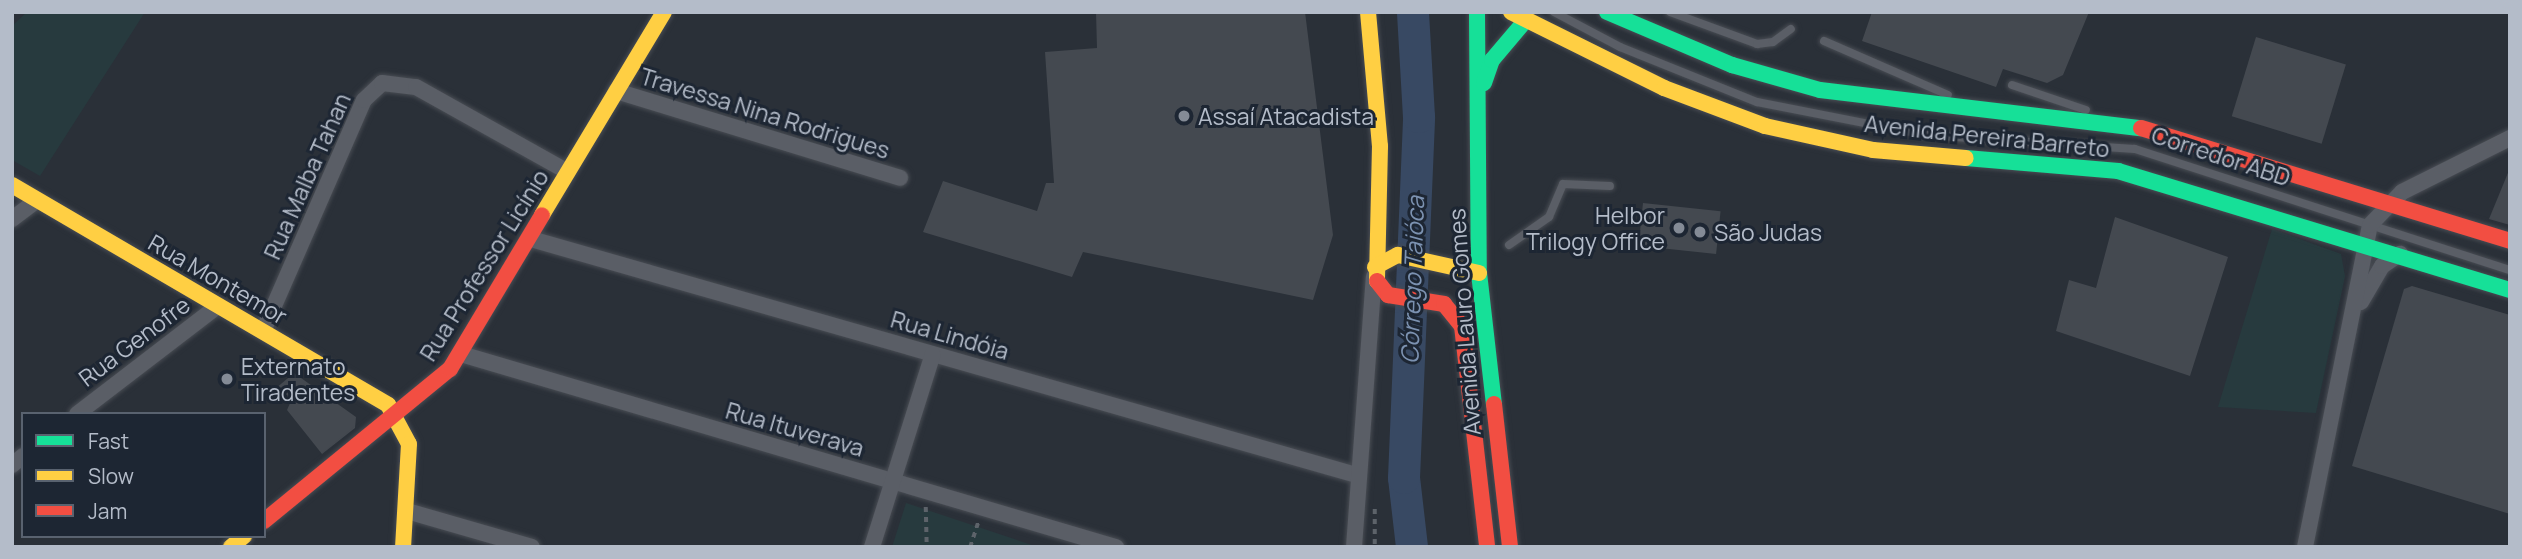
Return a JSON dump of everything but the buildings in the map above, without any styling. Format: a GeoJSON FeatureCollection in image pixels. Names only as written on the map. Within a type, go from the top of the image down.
{"type":"FeatureCollection","features":[{"type":"Feature","properties":{"kind":"main road","name":"Rua Professor Licínio"},"geometry":{"type":"LineString","coordinates":[[266,518],[398,415],[461,355],[664,12]]}},
{"type":"Feature","properties":{"kind":"main road"},"geometry":{"type":"LineString","coordinates":[[1368,12],[1380,146],[1374,272],[1395,296]]}},
{"type":"Feature","properties":{"kind":"main road","name":"Avenida Lauro Gomes"},"geometry":{"type":"LineString","coordinates":[[1477,12],[1480,93],[1479,273],[1510,547]]}},
{"type":"Feature","properties":{"kind":"main road","name":"Avenida Pereira Barreto"},"geometry":{"type":"LineString","coordinates":[[1607,12],[1768,76],[1864,99],[2135,126],[2510,241]]}},
{"type":"Feature","properties":{"kind":"main road","name":"Avenida Lauro Gomes"},"geometry":{"type":"LineString","coordinates":[[1480,93],[1492,60],[1518,16]]}},
{"type":"Feature","properties":{"kind":"main road","name":"Avenida Pereira Barreto"},"geometry":{"type":"LineString","coordinates":[[1518,16],[1664,88],[1765,126],[1874,150],[2100,167],[2365,243],[2510,290]]}},
{"type":"Feature","properties":{"kind":"main road","name":"Rua Montemor"},"geometry":{"type":"LineString","coordinates":[[12,185],[263,331],[398,415]]}},
{"type":"Feature","properties":{"kind":"main road"},"geometry":{"type":"LineString","coordinates":[[1374,272],[1385,257],[1403,256],[1436,260],[1479,273]]}},
{"type":"Feature","properties":{"kind":"main road","name":"Avenida Lauro Gomes"},"geometry":{"type":"LineString","coordinates":[[1395,296],[1433,301],[1456,314],[1464,334],[1487,547]]}},
{"type":"Feature","properties":{"kind":"main road"},"geometry":{"type":"LineString","coordinates":[[398,415],[409,444],[403,547]]}},
{"type":"Feature","properties":{"kind":"street","name":"Rua Malba Tahan"},"geometry":{"type":"LineString","coordinates":[[263,331],[364,100],[382,83],[416,87],[568,172]]}},
{"type":"Feature","properties":{"kind":"street","name":"Travessa Nina Rodrigues"},"geometry":{"type":"LineString","coordinates":[[616,91],[900,178]]}},
{"type":"Feature","properties":{"kind":"street"},"geometry":{"type":"LineString","coordinates":[[2305,547],[2354,317],[2370,225],[2387,202],[2510,138]]}},
{"type":"Feature","properties":{"kind":"street"},"geometry":{"type":"LineString","coordinates":[[12,219],[37,200]]}},
{"type":"Feature","properties":{"kind":"street","name":"Rua Lindóia"},"geometry":{"type":"LineString","coordinates":[[531,239],[1356,475]]}},
{"type":"Feature","properties":{"kind":"street"},"geometry":{"type":"LineString","coordinates":[[2354,317],[2376,274],[2400,254]]}},
{"type":"Feature","properties":{"kind":"street"},"geometry":{"type":"LineString","coordinates":[[1354,547],[1356,475],[1374,272]]}},
{"type":"Feature","properties":{"kind":"street"},"geometry":{"type":"LineString","coordinates":[[1366,345],[1378,307],[1395,296]]}},
{"type":"Feature","properties":{"kind":"street","name":"Rua Genofre"},"geometry":{"type":"LineString","coordinates":[[80,412],[218,306]]}},
{"type":"Feature","properties":{"kind":"street"},"geometry":{"type":"LineString","coordinates":[[873,547],[933,354]]}},
{"type":"Feature","properties":{"kind":"street","name":"Rua Ituverava"},"geometry":{"type":"LineString","coordinates":[[461,355],[982,508],[1073,541],[1116,547]]}},
{"type":"Feature","properties":{"kind":"street"},"geometry":{"type":"LineString","coordinates":[[407,511],[532,547]]}},
{"type":"Feature","properties":{"kind":"lane","name":"Corredor ABD"},"geometry":{"type":"LineString","coordinates":[[1554,12],[1706,86],[1816,118],[1925,135],[2125,147],[2510,270]]}},
{"type":"Feature","properties":{"kind":"lane"},"geometry":{"type":"LineString","coordinates":[[1670,12],[1757,44],[1773,42],[1791,29]]}},
{"type":"Feature","properties":{"kind":"lane"},"geometry":{"type":"LineString","coordinates":[[1824,41],[1978,111]]}},
{"type":"Feature","properties":{"kind":"lane"},"geometry":{"type":"LineString","coordinates":[[2012,85],[2135,126]]}},
{"type":"Feature","properties":{"kind":"lane"},"geometry":{"type":"LineString","coordinates":[[1509,245],[1549,217],[1563,184],[1610,186]]}},
{"type":"Feature","properties":{"kind":"path"},"geometry":{"type":"LineString","coordinates":[[925,491],[927,547]]}},
{"type":"Feature","properties":{"kind":"path"},"geometry":{"type":"LineString","coordinates":[[970,547],[982,508]]}},
{"type":"Feature","properties":{"kind":"green space"},"geometry":{"type":"Polygon","coordinates":[[[27,12],[145,12],[40,176],[12,160],[12,26],[27,12]]]}},
{"type":"Feature","properties":{"kind":"green space"},"geometry":{"type":"Polygon","coordinates":[[[2272,229],[2341,254],[2345,276],[2316,413],[2218,407],[2272,229]]]}},
{"type":"Feature","properties":{"kind":"green space"},"geometry":{"type":"Polygon","coordinates":[[[906,503],[1038,547],[892,547],[906,503]]]}},
{"type":"Feature","properties":{"kind":"waterway","name":"Córrego Taióca"},"geometry":{"type":"LineString","coordinates":[[1412,547],[1404,478],[1419,117],[1413,12]]}},
{"type":"Feature","properties":{"kind":"traffic: fast"},"geometry":{"type":"LineString","coordinates":[[1477,12],[1479,273],[1494,404]]}},
{"type":"Feature","properties":{"kind":"traffic: fast"},"geometry":{"type":"LineString","coordinates":[[1607,12],[1732,65],[1820,90],[2141,128]]}},
{"type":"Feature","properties":{"kind":"traffic: fast"},"geometry":{"type":"LineString","coordinates":[[1484,83],[1492,60],[1525,21]]}},
{"type":"Feature","properties":{"kind":"traffic: fast"},"geometry":{"type":"LineString","coordinates":[[1966,158],[2118,171],[2510,290]]}},
{"type":"Feature","properties":{"kind":"traffic: slow"},"geometry":{"type":"LineString","coordinates":[[542,215],[664,12]]}},
{"type":"Feature","properties":{"kind":"traffic: slow"},"geometry":{"type":"LineString","coordinates":[[1368,12],[1380,146],[1377,281]]}},
{"type":"Feature","properties":{"kind":"traffic: slow"},"geometry":{"type":"LineString","coordinates":[[1511,12],[1664,88],[1765,126],[1873,150],[1966,158]]}},
{"type":"Feature","properties":{"kind":"traffic: slow"},"geometry":{"type":"LineString","coordinates":[[12,185],[388,405],[409,444],[403,547]]}},
{"type":"Feature","properties":{"kind":"traffic: slow"},"geometry":{"type":"LineString","coordinates":[[1375,267],[1398,255],[1479,273]]}},
{"type":"Feature","properties":{"kind":"traffic: slow"},"geometry":{"type":"LineString","coordinates":[[231,547],[242,538]]}},
{"type":"Feature","properties":{"kind":"traffic: jam"},"geometry":{"type":"LineString","coordinates":[[2141,128],[2510,241]]}},
{"type":"Feature","properties":{"kind":"traffic: jam"},"geometry":{"type":"LineString","coordinates":[[266,519],[450,369],[542,215]]}},
{"type":"Feature","properties":{"kind":"traffic: jam"},"geometry":{"type":"LineString","coordinates":[[1377,281],[1388,295],[1444,304],[1462,326],[1487,547]]}},
{"type":"Feature","properties":{"kind":"traffic: jam"},"geometry":{"type":"LineString","coordinates":[[1494,404],[1510,547]]}},
{"type":"Feature","properties":{"kind":"place","name":"Assaí Atacadista"},"geometry":{"type":"Point","coordinates":[1184,116]}},
{"type":"Feature","properties":{"kind":"place","name":"Helbor Trilogy Office"},"geometry":{"type":"Point","coordinates":[1679,228]}},
{"type":"Feature","properties":{"kind":"place","name":"São Judas"},"geometry":{"type":"Point","coordinates":[1700,232]}},
{"type":"Feature","properties":{"kind":"place","name":"Externato Tiradentes"},"geometry":{"type":"Point","coordinates":[227,379]}}]}
